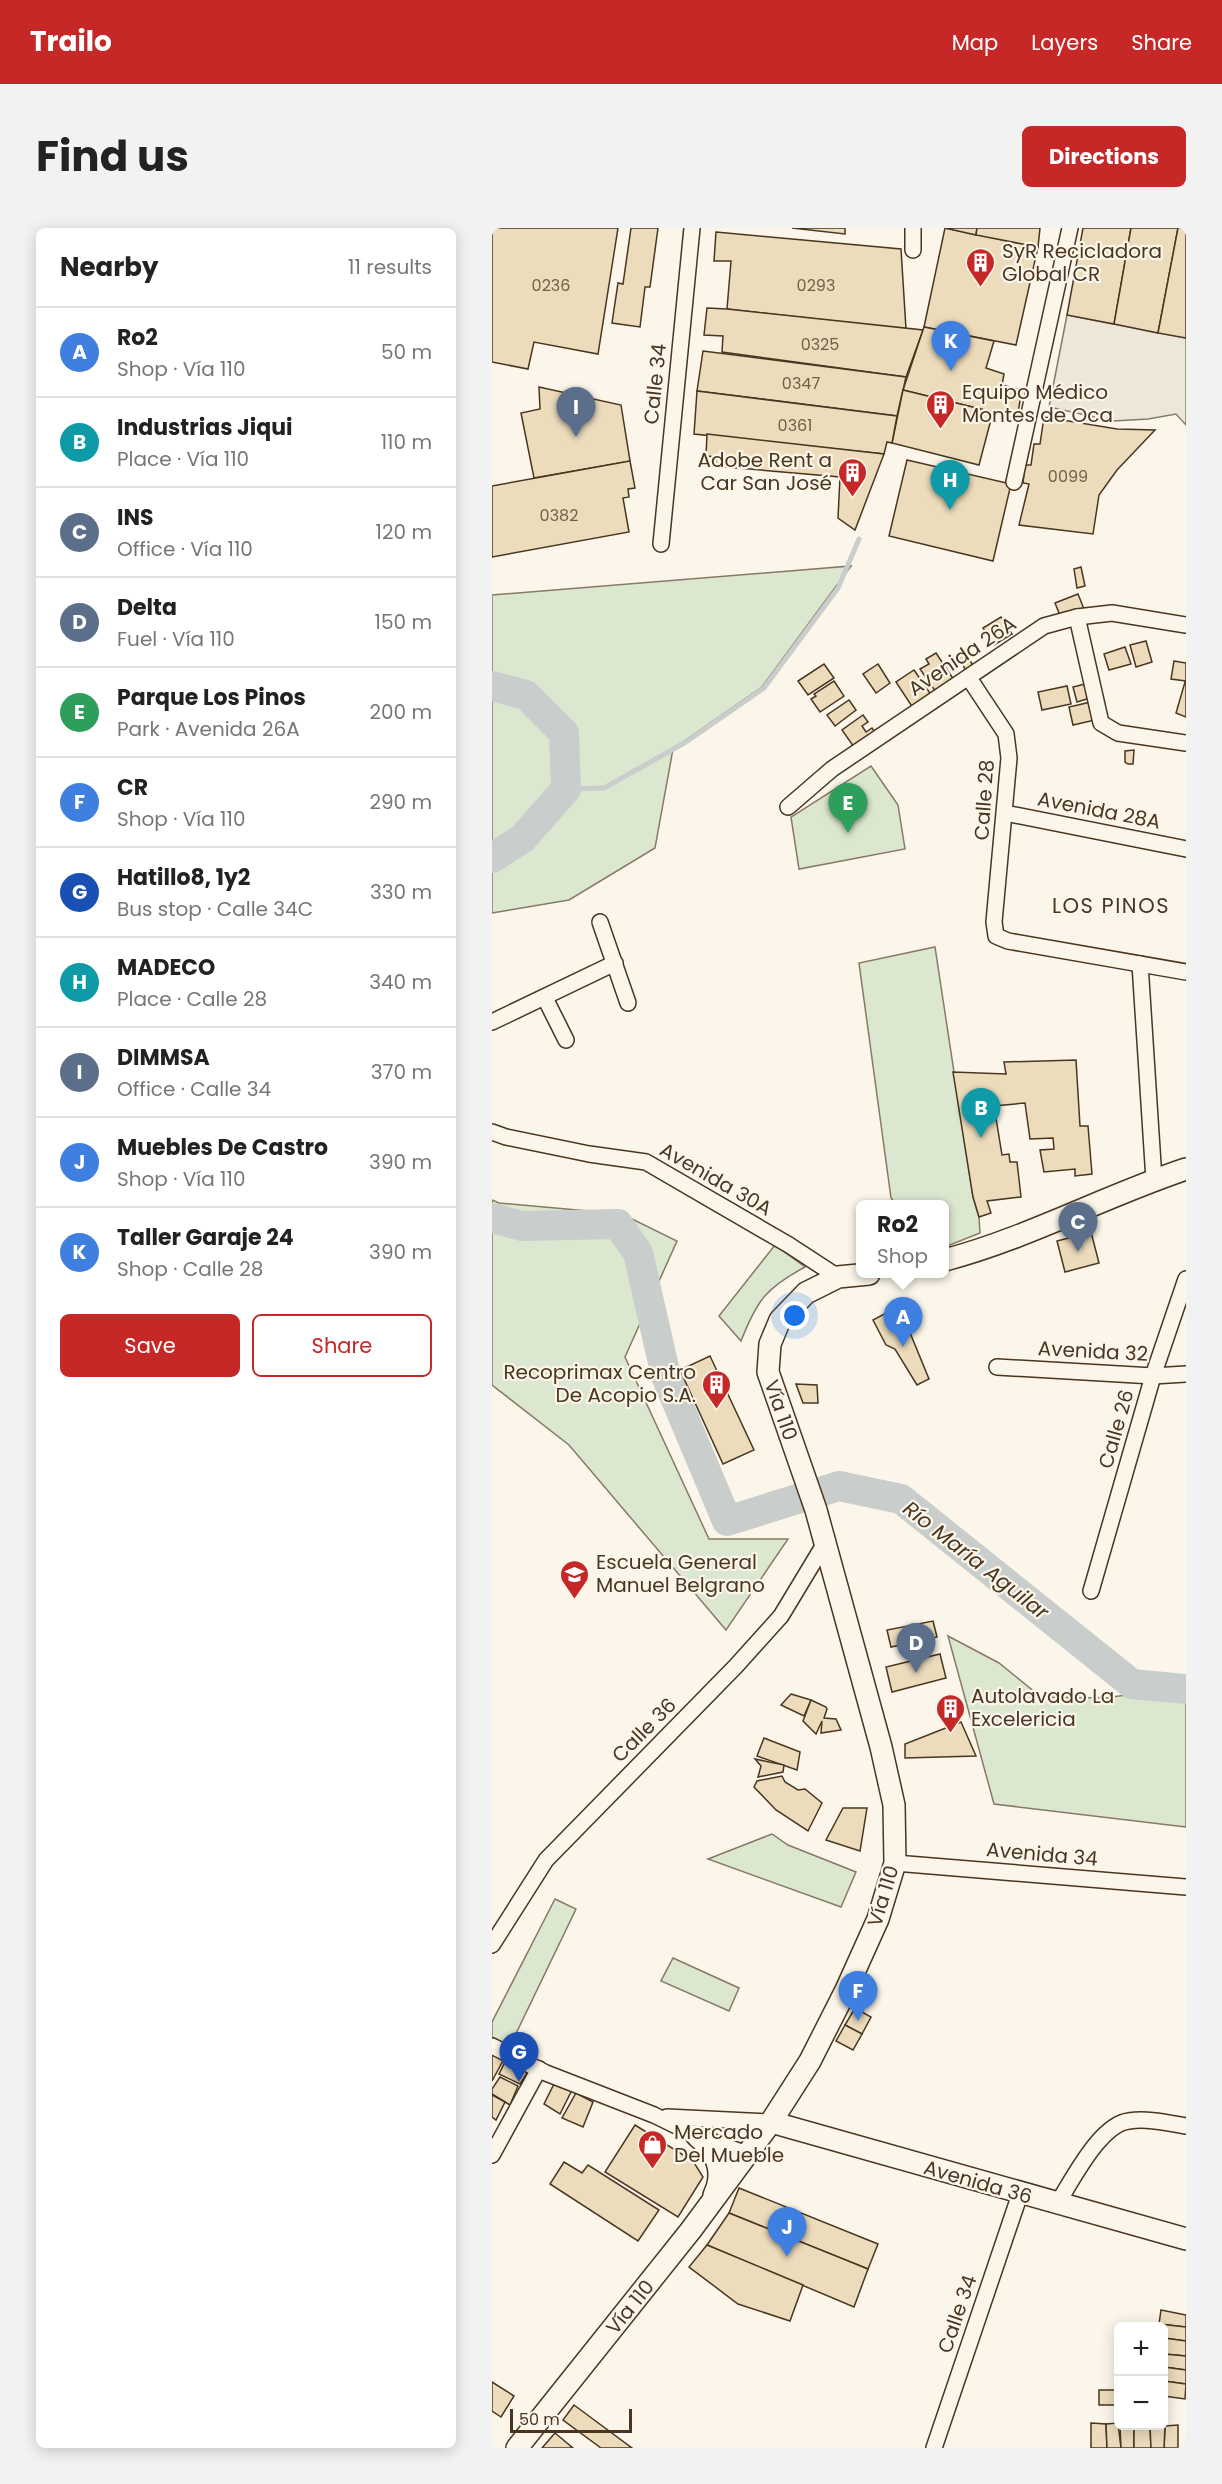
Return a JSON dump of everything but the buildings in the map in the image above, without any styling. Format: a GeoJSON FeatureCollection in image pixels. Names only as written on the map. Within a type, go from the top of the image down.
{"type":"FeatureCollection","features":[{"type":"Feature","properties":{"kind":"main road"},"geometry":{"type":"LineString","coordinates":[[949,1259],[1030,1231],[1186,1169]]}},
{"type":"Feature","properties":{"kind":"main road","name":"Vía 110"},"geometry":{"type":"LineString","coordinates":[[517,2448],[691,2230],[771,2122],[810,2061],[846,1990],[878,1919],[895,1863],[894,1805],[881,1746],[816,1509],[768,1372],[770,1344],[780,1320],[806,1293],[838,1277],[856,1275]]}},
{"type":"Feature","properties":{"kind":"main road","name":"Avenida 36"},"geometry":{"type":"LineString","coordinates":[[771,2122],[1186,2239]]}},
{"type":"Feature","properties":{"kind":"main road"},"geometry":{"type":"LineString","coordinates":[[697,2136],[708,2145],[716,2158],[720,2172],[718,2187],[711,2201]]}},
{"type":"Feature","properties":{"kind":"street","name":"Calle 34"},"geometry":{"type":"LineString","coordinates":[[661,544],[692,228]]}},
{"type":"Feature","properties":{"kind":"street"},"geometry":{"type":"LineString","coordinates":[[913,228],[913,250]]}},
{"type":"Feature","properties":{"kind":"street"},"geometry":{"type":"LineString","coordinates":[[1014,482],[1070,228]]}},
{"type":"Feature","properties":{"kind":"street","name":"Avenida 26A"},"geometry":{"type":"LineString","coordinates":[[788,807],[832,769],[1044,626],[1077,617],[1112,613],[1186,625]]}},
{"type":"Feature","properties":{"kind":"street"},"geometry":{"type":"LineString","coordinates":[[1077,617],[1101,723],[1109,730],[1118,733],[1186,743]]}},
{"type":"Feature","properties":{"kind":"street","name":"Calle 28"},"geometry":{"type":"LineString","coordinates":[[969,678],[1006,734],[1009,758],[994,922],[996,936],[1008,941],[1140,964]]}},
{"type":"Feature","properties":{"kind":"street","name":"Avenida 28A"},"geometry":{"type":"LineString","coordinates":[[1005,813],[1186,849]]}},
{"type":"Feature","properties":{"kind":"street"},"geometry":{"type":"LineString","coordinates":[[600,922],[628,1003]]}},
{"type":"Feature","properties":{"kind":"street"},"geometry":{"type":"LineString","coordinates":[[492,1022],[615,963]]}},
{"type":"Feature","properties":{"kind":"street"},"geometry":{"type":"LineString","coordinates":[[1154,1180],[1140,964],[1186,972]]}},
{"type":"Feature","properties":{"kind":"street"},"geometry":{"type":"LineString","coordinates":[[545,998],[566,1040]]}},
{"type":"Feature","properties":{"kind":"street","name":"Avenida 30A"},"geometry":{"type":"LineString","coordinates":[[492,1132],[589,1154],[646,1162],[789,1245],[838,1277]]}},
{"type":"Feature","properties":{"kind":"street","name":"Calle 26"},"geometry":{"type":"LineString","coordinates":[[1091,1591],[1153,1376],[1186,1279]]}},
{"type":"Feature","properties":{"kind":"street","name":"Avenida 32"},"geometry":{"type":"LineString","coordinates":[[997,1367],[1153,1376],[1186,1374]]}},
{"type":"Feature","properties":{"kind":"street","name":"Calle 36"},"geometry":{"type":"LineString","coordinates":[[492,1945],[546,1860],[744,1658],[781,1616],[825,1543]]}},
{"type":"Feature","properties":{"kind":"street","name":"Avenida 34"},"geometry":{"type":"LineString","coordinates":[[895,1863],[1186,1887]]}},
{"type":"Feature","properties":{"kind":"street"},"geometry":{"type":"LineString","coordinates":[[492,2046],[539,2069],[654,2115],[697,2136],[747,2154]]}},
{"type":"Feature","properties":{"kind":"street"},"geometry":{"type":"LineString","coordinates":[[492,2155],[539,2069]]}},
{"type":"Feature","properties":{"kind":"street"},"geometry":{"type":"LineString","coordinates":[[654,2115],[684,2119],[771,2122]]}},
{"type":"Feature","properties":{"kind":"street"},"geometry":{"type":"LineString","coordinates":[[1057,2204],[1104,2134],[1128,2121],[1166,2122],[1186,2126]]}},
{"type":"Feature","properties":{"kind":"street","name":"Calle 34"},"geometry":{"type":"LineString","coordinates":[[934,2448],[1020,2194]]}},
{"type":"Feature","properties":{"kind":"green space"},"geometry":{"type":"Polygon","coordinates":[[[851,566],[762,687],[673,749],[655,848],[569,900],[492,913],[492,595],[851,566]]]}},
{"type":"Feature","properties":{"kind":"green space"},"geometry":{"type":"Polygon","coordinates":[[[871,766],[898,805],[905,849],[799,869],[791,817],[871,766]]]}},
{"type":"Feature","properties":{"kind":"green space"},"geometry":{"type":"Polygon","coordinates":[[[935,947],[980,1233],[949,1245],[949,1200],[893,1200],[891,1198],[859,963],[935,947]]]}},
{"type":"Feature","properties":{"kind":"green space"},"geometry":{"type":"Polygon","coordinates":[[[492,1200],[499,1203],[622,1214],[677,1241],[625,1357],[709,1539],[788,1539],[726,1630],[569,1445],[492,1385],[492,1200]]]}},
{"type":"Feature","properties":{"kind":"green space"},"geometry":{"type":"Polygon","coordinates":[[[775,1245],[805,1267],[764,1296],[752,1315],[741,1341],[719,1316],[775,1245]]]}},
{"type":"Feature","properties":{"kind":"green space"},"geometry":{"type":"Polygon","coordinates":[[[948,1636],[999,1663],[1041,1697],[1106,1698],[1139,1693],[1186,1698],[1186,1827],[994,1804],[948,1636]]]}},
{"type":"Feature","properties":{"kind":"green space"},"geometry":{"type":"Polygon","coordinates":[[[772,1834],[788,1845],[856,1872],[841,1907],[708,1859],[772,1834]]]}},
{"type":"Feature","properties":{"kind":"green space"},"geometry":{"type":"Polygon","coordinates":[[[555,1899],[576,1909],[510,2046],[492,2037],[492,2022],[555,1899]]]}},
{"type":"Feature","properties":{"kind":"green space"},"geometry":{"type":"Polygon","coordinates":[[[673,1958],[739,1988],[729,2011],[661,1981],[673,1958]]]}},
{"type":"Feature","properties":{"kind":"shaded area"},"geometry":{"type":"Polygon","coordinates":[[[1067,315],[1186,338],[1186,425],[1176,414],[1148,419],[1113,421],[1049,407],[1067,315]]]}},
{"type":"Feature","properties":{"kind":"waterway"},"geometry":{"type":"LineString","coordinates":[[566,789],[604,788],[686,742],[764,688],[838,588],[859,539]]}},
{"type":"Feature","properties":{"kind":"waterway","name":"Río María Aguilar"},"geometry":{"type":"LineString","coordinates":[[492,686],[526,695],[564,733],[566,789],[522,839],[492,858]]}},
{"type":"Feature","properties":{"kind":"waterway","name":"Río María Aguilar"},"geometry":{"type":"LineString","coordinates":[[492,1218],[522,1226],[618,1224],[638,1253],[666,1376],[727,1521],[839,1486],[901,1499],[1132,1684],[1186,1689]]}},
{"type":"Feature","properties":{"kind":"place","name":"SyR Recicladora Global CR"},"geometry":{"type":"Point","coordinates":[981,288]}},
{"type":"Feature","properties":{"kind":"place","name":"Taller Garaje 24"},"geometry":{"type":"Point","coordinates":[951,371]}},
{"type":"Feature","properties":{"kind":"place","name":"Equipo Médico Montes de Oca"},"geometry":{"type":"Point","coordinates":[941,430]}},
{"type":"Feature","properties":{"kind":"place","name":"DIMMSA"},"geometry":{"type":"Point","coordinates":[576,437]}},
{"type":"Feature","properties":{"kind":"place","name":"Adobe Rent a Car San José"},"geometry":{"type":"Point","coordinates":[853,498]}},
{"type":"Feature","properties":{"kind":"place","name":"MADECO"},"geometry":{"type":"Point","coordinates":[950,510]}},
{"type":"Feature","properties":{"kind":"place","name":"Parque Los Pinos"},"geometry":{"type":"Point","coordinates":[848,833]}},
{"type":"Feature","properties":{"kind":"place","name":"Industrias Jiqui"},"geometry":{"type":"Point","coordinates":[981,1138]}},
{"type":"Feature","properties":{"kind":"place","name":"INS"},"geometry":{"type":"Point","coordinates":[1078,1252]}},
{"type":"Feature","properties":{"kind":"place","name":"Ro2"},"geometry":{"type":"Point","coordinates":[903,1347]}},
{"type":"Feature","properties":{"kind":"place","name":"Recoprimax Centro De Acopio S.A."},"geometry":{"type":"Point","coordinates":[717,1410]}},
{"type":"Feature","properties":{"kind":"place","name":"Escuela General Manuel Belgrano"},"geometry":{"type":"Point","coordinates":[575,1600]}},
{"type":"Feature","properties":{"kind":"place","name":"Delta"},"geometry":{"type":"Point","coordinates":[916,1673]}},
{"type":"Feature","properties":{"kind":"place","name":"Autolavado La Excelericia"},"geometry":{"type":"Point","coordinates":[950,1734]}},
{"type":"Feature","properties":{"kind":"place","name":"CR"},"geometry":{"type":"Point","coordinates":[858,2021]}},
{"type":"Feature","properties":{"kind":"place","name":"Hatillo8, 1y2"},"geometry":{"type":"Point","coordinates":[519,2082]}},
{"type":"Feature","properties":{"kind":"place","name":"Mercado Del Mueble"},"geometry":{"type":"Point","coordinates":[653,2170]}},
{"type":"Feature","properties":{"kind":"place","name":"Muebles De Castro"},"geometry":{"type":"Point","coordinates":[787,2257]}},
{"type":"Feature","properties":{"kind":"district","name":"LOS PINOS"},"geometry":{"type":"Point","coordinates":[1111,905]}}]}
